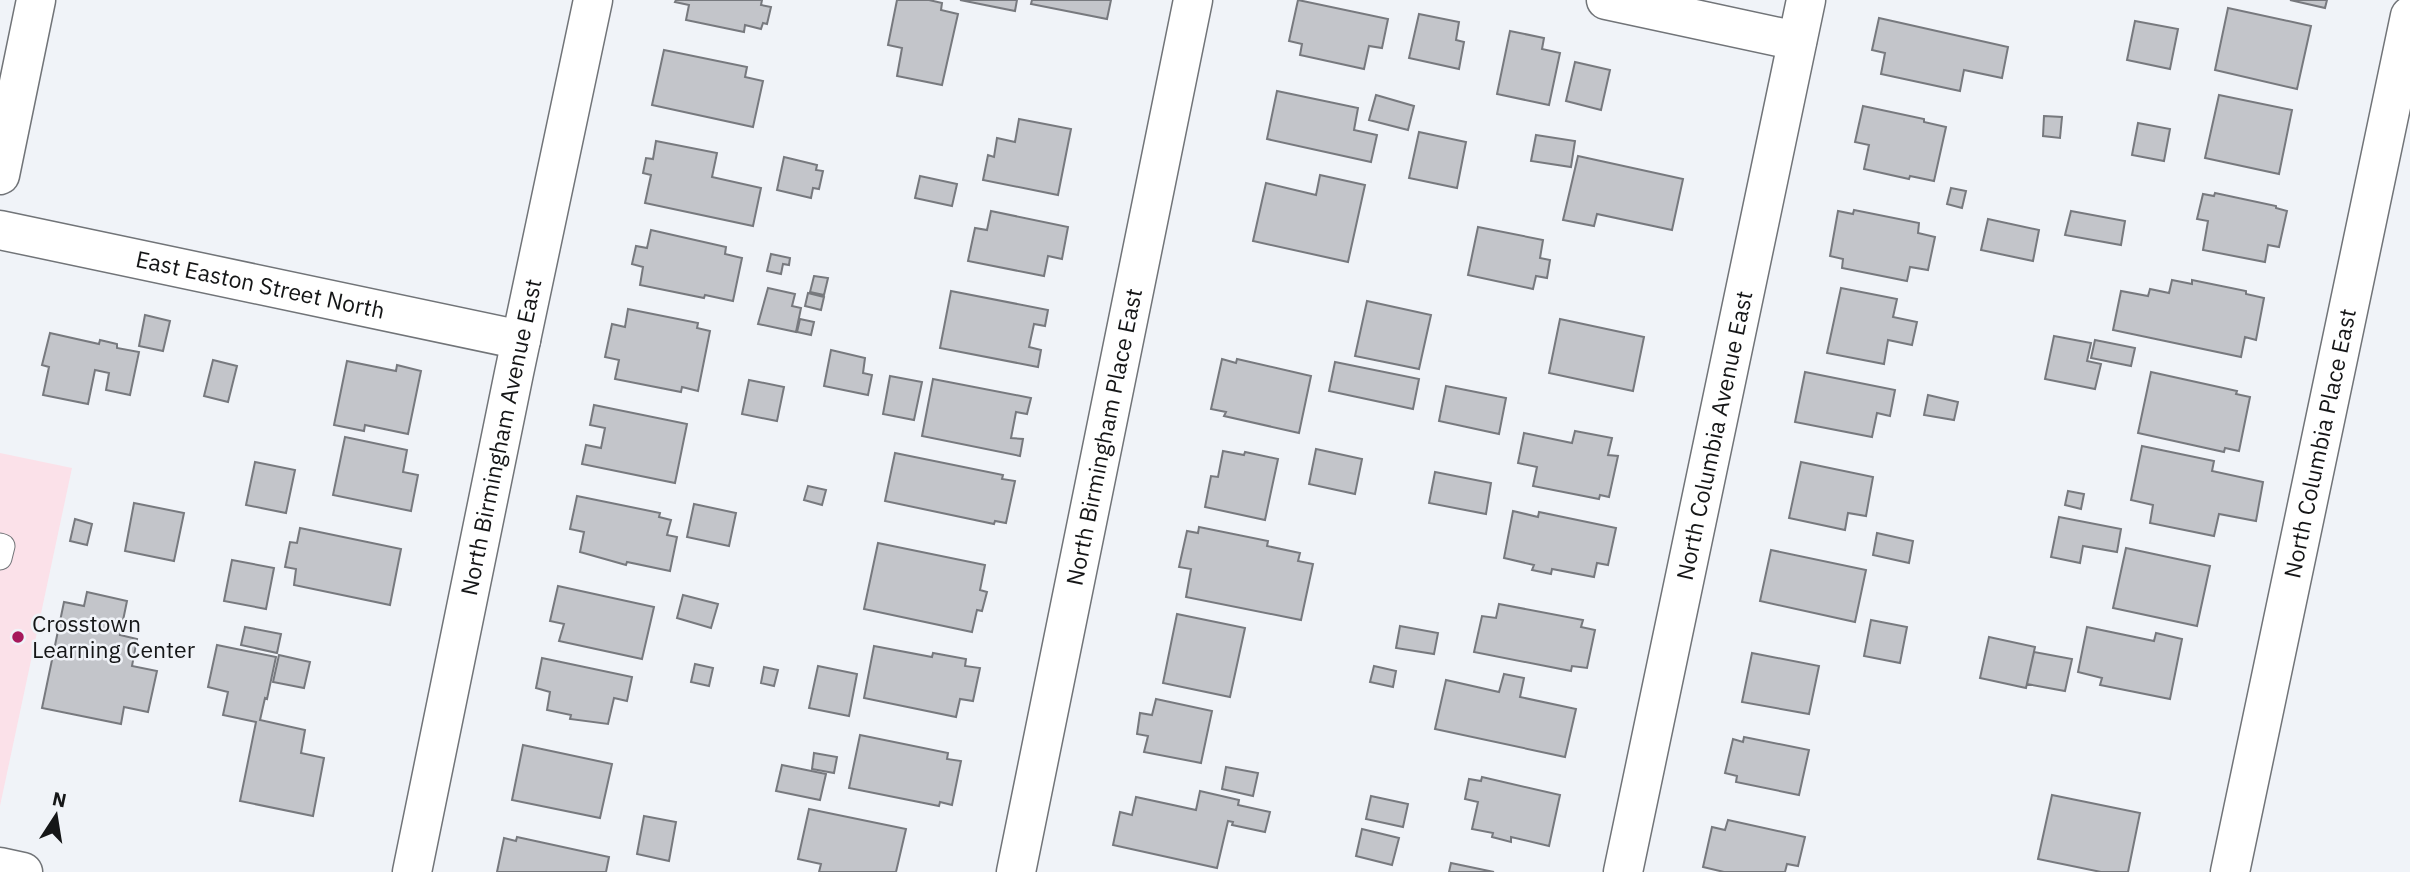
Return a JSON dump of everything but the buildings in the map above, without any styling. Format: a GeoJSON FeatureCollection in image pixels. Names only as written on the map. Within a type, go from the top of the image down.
{"type":"FeatureCollection","features":[{"type":"Feature","properties":{"kind":"street"},"geometry":{"type":"LineString","coordinates":[[0,175],[36,0]]}},
{"type":"Feature","properties":{"kind":"street","name":"North Birmingham Avenue East"},"geometry":{"type":"LineString","coordinates":[[412,872],[593,0]]}},
{"type":"Feature","properties":{"kind":"street","name":"North Birmingham Place East"},"geometry":{"type":"LineString","coordinates":[[1016,872],[1193,0]]}},
{"type":"Feature","properties":{"kind":"street"},"geometry":{"type":"LineString","coordinates":[[1606,0],[1797,41]]}},
{"type":"Feature","properties":{"kind":"street","name":"North Columbia Avenue East"},"geometry":{"type":"LineString","coordinates":[[1623,872],[1806,0]]}},
{"type":"Feature","properties":{"kind":"street","name":"North Columbia Place East"},"geometry":{"type":"LineString","coordinates":[[2230,872],[2410,16]]}},
{"type":"Feature","properties":{"kind":"street","name":"East Easton Street North"},"geometry":{"type":"LineString","coordinates":[[0,230],[521,340]]}},
{"type":"Feature","properties":{"kind":"street"},"geometry":{"type":"LineString","coordinates":[[0,867],[23,872]]}},
{"type":"Feature","properties":{"kind":"lane"},"geometry":{"type":"LineString","coordinates":[[0,545],[0,558]]}},
{"type":"Feature","properties":{"kind":"shaded area","name":"Crosstown Learning Center"},"geometry":{"type":"Polygon","coordinates":[[[0,453],[72,468],[0,806],[0,453]]]}},
{"type":"Feature","properties":{"kind":"place","name":"Crosstown Learning Center"},"geometry":{"type":"Point","coordinates":[18,637]}}]}
